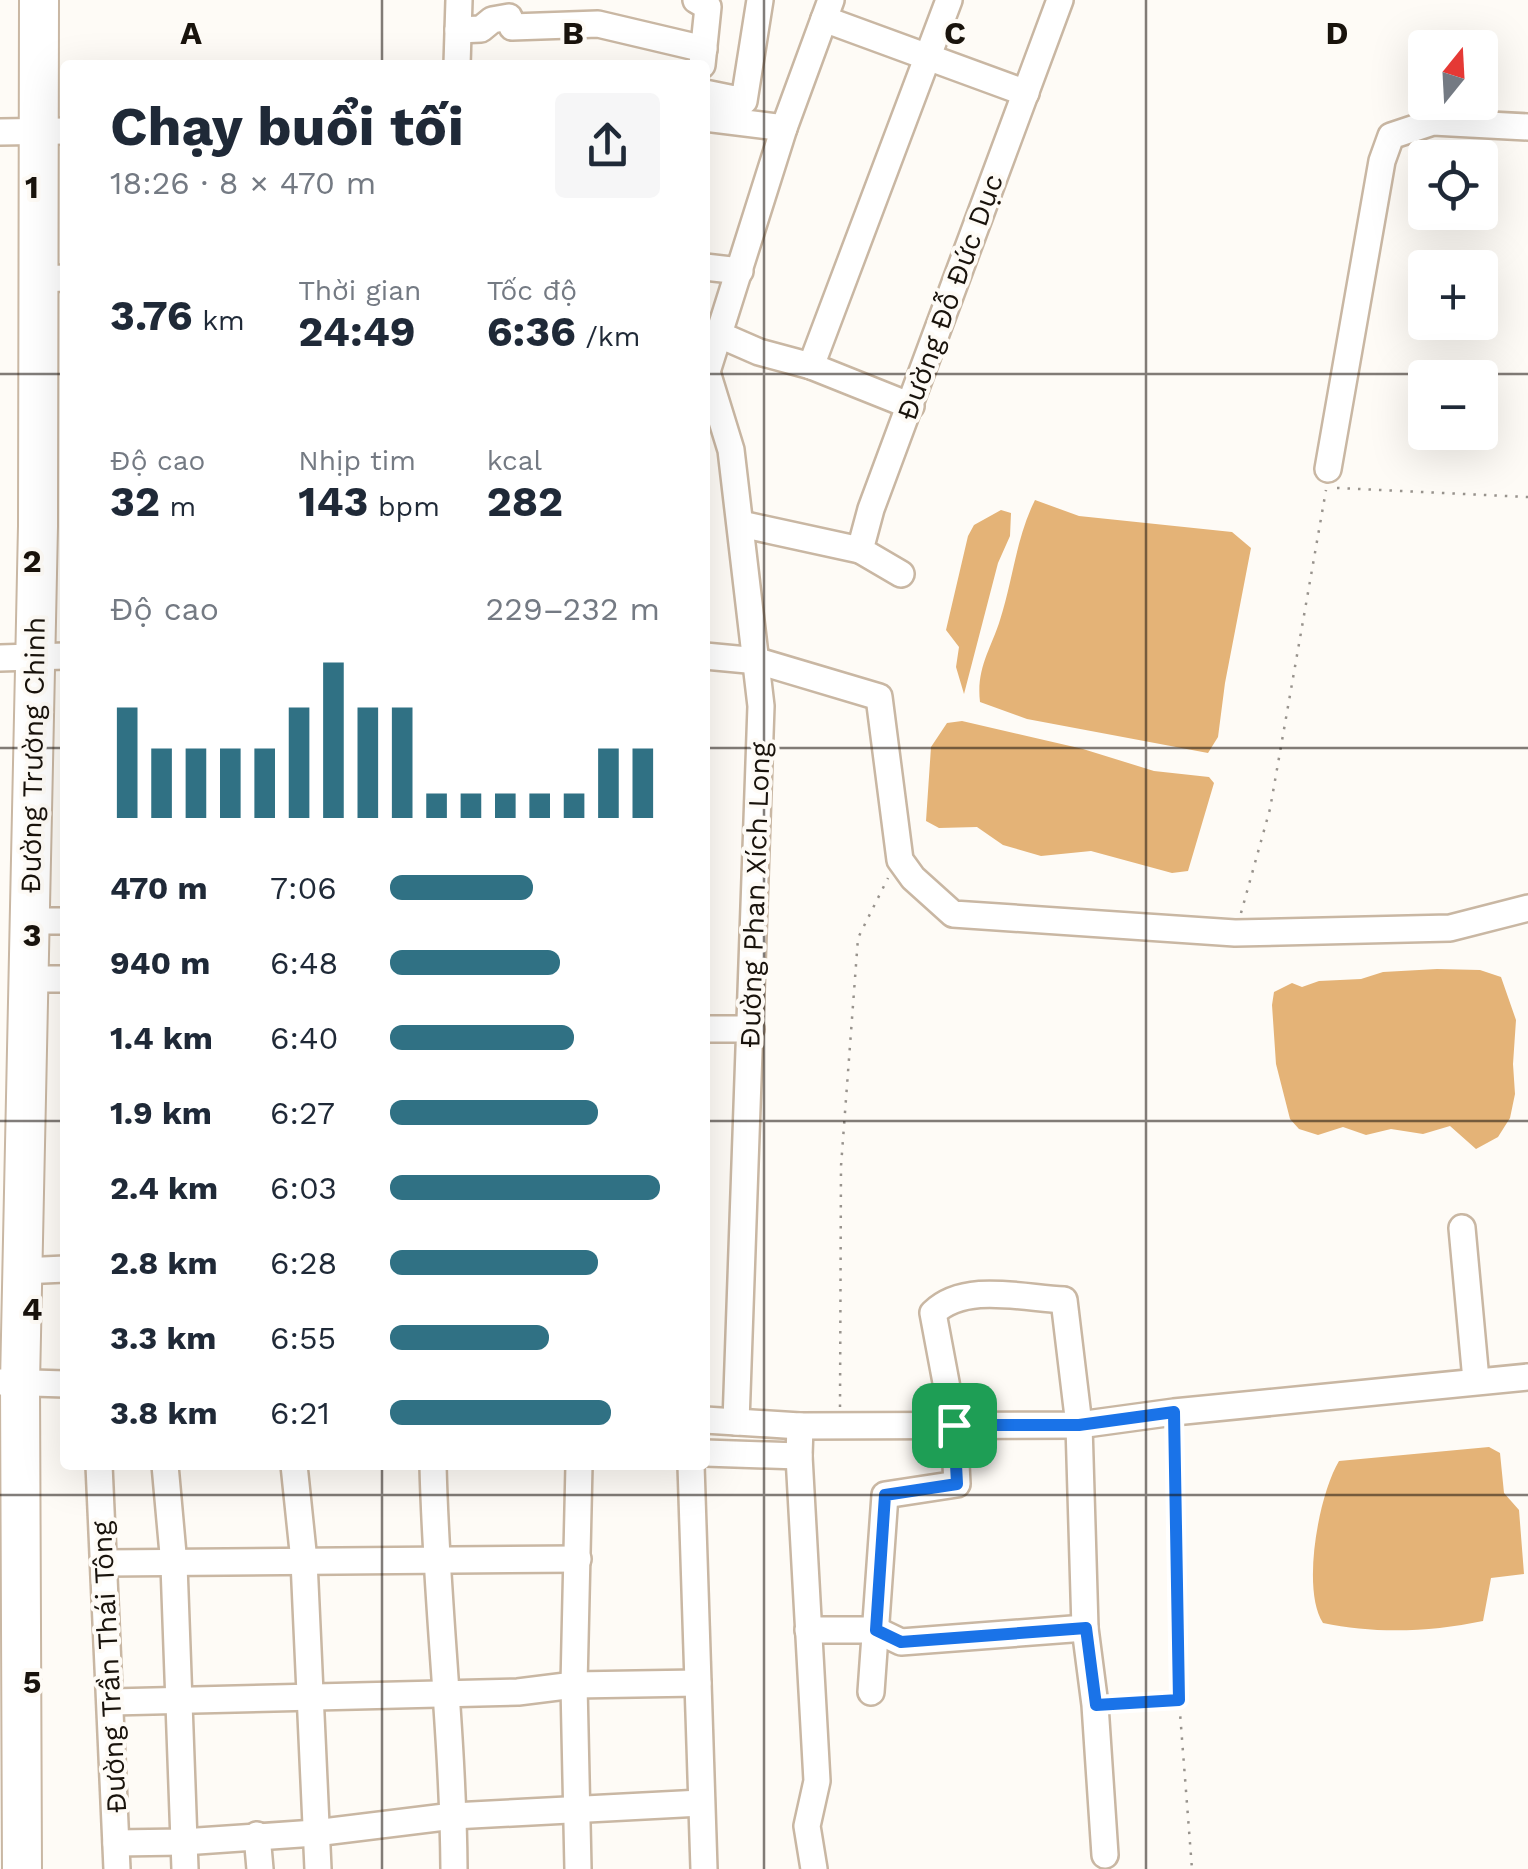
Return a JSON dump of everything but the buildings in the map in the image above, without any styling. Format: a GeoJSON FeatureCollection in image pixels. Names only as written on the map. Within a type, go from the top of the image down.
{"type":"FeatureCollection","features":[{"type":"Feature","properties":{"kind":"highway","name":"Đường Trường Chinh"},"geometry":{"type":"LineString","coordinates":[[22,1869],[10,1382],[47,979],[48,921],[33,657],[52,279],[52,131],[39,0]]}},
{"type":"Feature","properties":{"kind":"street"},"geometry":{"type":"LineString","coordinates":[[456,60],[460,0]]}},
{"type":"Feature","properties":{"kind":"street"},"geometry":{"type":"LineString","coordinates":[[458,30],[481,29],[492,20],[509,17],[512,27],[598,24],[703,57],[708,7],[696,0]]}},
{"type":"Feature","properties":{"kind":"street"},"geometry":{"type":"LineString","coordinates":[[710,94],[744,101],[760,0]]}},
{"type":"Feature","properties":{"kind":"street"},"geometry":{"type":"LineString","coordinates":[[811,366],[949,0]]}},
{"type":"Feature","properties":{"kind":"street","name":"Đường Đỗ Đức Dục"},"geometry":{"type":"LineString","coordinates":[[860,550],[871,508],[1060,0]]}},
{"type":"Feature","properties":{"kind":"street"},"geometry":{"type":"LineString","coordinates":[[710,363],[784,128],[827,9],[927,59],[1026,94]]}},
{"type":"Feature","properties":{"kind":"street"},"geometry":{"type":"LineString","coordinates":[[710,119],[784,128]]}},
{"type":"Feature","properties":{"kind":"street"},"geometry":{"type":"LineString","coordinates":[[1328,469],[1382,161],[1391,136],[1433,122],[1528,128]]}},
{"type":"Feature","properties":{"kind":"street"},"geometry":{"type":"LineString","coordinates":[[0,132],[52,131]]}},
{"type":"Feature","properties":{"kind":"street"},"geometry":{"type":"LineString","coordinates":[[710,268],[740,272]]}},
{"type":"Feature","properties":{"kind":"street"},"geometry":{"type":"LineString","coordinates":[[720,335],[910,406]]}},
{"type":"Feature","properties":{"kind":"street","name":"Đường Phan Xích Long"},"geometry":{"type":"LineString","coordinates":[[710,386],[731,450],[761,706],[736,1422]]}},
{"type":"Feature","properties":{"kind":"street"},"geometry":{"type":"LineString","coordinates":[[740,524],[860,550],[902,574]]}},
{"type":"Feature","properties":{"kind":"street"},"geometry":{"type":"LineString","coordinates":[[710,656],[758,661],[879,697],[900,860],[913,878],[953,914],[1235,933],[1450,928],[1528,908]]}},
{"type":"Feature","properties":{"kind":"street"},"geometry":{"type":"LineString","coordinates":[[710,1029],[751,1030]]}},
{"type":"Feature","properties":{"kind":"street"},"geometry":{"type":"LineString","coordinates":[[1462,1228],[1476,1380]]}},
{"type":"Feature","properties":{"kind":"street"},"geometry":{"type":"LineString","coordinates":[[22,1271],[60,1269]]}},
{"type":"Feature","properties":{"kind":"street"},"geometry":{"type":"LineString","coordinates":[[871,1692],[885,1495],[957,1484],[954,1425],[933,1313],[947,1300],[966,1294],[1064,1300],[1079,1425],[1086,1628],[1096,1705],[1105,1855]]}},
{"type":"Feature","properties":{"kind":"street"},"geometry":{"type":"LineString","coordinates":[[710,1420],[800,1426],[1079,1425],[1528,1377]]}},
{"type":"Feature","properties":{"kind":"street"},"geometry":{"type":"LineString","coordinates":[[10,1382],[60,1384]]}},
{"type":"Feature","properties":{"kind":"street"},"geometry":{"type":"LineString","coordinates":[[800,1426],[798,1456],[817,1782],[807,1826],[814,1869]]}},
{"type":"Feature","properties":{"kind":"street"},"geometry":{"type":"LineString","coordinates":[[710,1453],[798,1456]]}},
{"type":"Feature","properties":{"kind":"street","name":"Đường Trần Thái Tông"},"geometry":{"type":"LineString","coordinates":[[99,1470],[117,1856]]}},
{"type":"Feature","properties":{"kind":"street"},"geometry":{"type":"LineString","coordinates":[[165,1470],[174,1565],[185,1869]]}},
{"type":"Feature","properties":{"kind":"street"},"geometry":{"type":"LineString","coordinates":[[295,1470],[304,1561],[318,1869]]}},
{"type":"Feature","properties":{"kind":"street"},"geometry":{"type":"LineString","coordinates":[[434,1470],[454,1869]]}},
{"type":"Feature","properties":{"kind":"street"},"geometry":{"type":"LineString","coordinates":[[578,1869],[574,1685],[580,1470]]}},
{"type":"Feature","properties":{"kind":"street"},"geometry":{"type":"LineString","coordinates":[[691,1470],[704,1869]]}},
{"type":"Feature","properties":{"kind":"street"},"geometry":{"type":"LineString","coordinates":[[105,1563],[578,1559]]}},
{"type":"Feature","properties":{"kind":"street"},"geometry":{"type":"LineString","coordinates":[[808,1630],[876,1630],[901,1642],[1086,1628]]}},
{"type":"Feature","properties":{"kind":"street"},"geometry":{"type":"LineString","coordinates":[[112,1702],[518,1692],[574,1685],[698,1683]]}},
{"type":"Feature","properties":{"kind":"street"},"geometry":{"type":"LineString","coordinates":[[117,1856],[183,1842],[315,1833],[453,1816],[702,1803]]}},
{"type":"Feature","properties":{"kind":"street"},"geometry":{"type":"LineString","coordinates":[[257,1834],[260,1869]]}},
{"type":"Feature","properties":{"kind":"path"},"geometry":{"type":"LineString","coordinates":[[1235,933],[1270,809],[1327,487],[1528,497]]}},
{"type":"Feature","properties":{"kind":"path"},"geometry":{"type":"LineString","coordinates":[[840,1425],[842,1166],[858,938],[875,899],[900,860]]}},
{"type":"Feature","properties":{"kind":"path"},"geometry":{"type":"LineString","coordinates":[[1174,1412],[1179,1700],[1192,1869]]}},
{"type":"Feature","properties":{"kind":"path"},"geometry":{"type":"LineString","coordinates":[[1096,1705],[1179,1700]]}},
{"type":"Feature","properties":{"kind":"shaded area"},"geometry":{"type":"Polygon","coordinates":[[[1035,500],[1079,516],[1232,532],[1251,548],[1218,737],[1208,753],[1027,719],[980,702],[982,669],[1035,500]]]}},
{"type":"Feature","properties":{"kind":"shaded area"},"geometry":{"type":"Polygon","coordinates":[[[1001,510],[1011,513],[1010,536],[998,563],[964,694],[956,667],[959,647],[946,630],[968,536],[974,525],[1001,510]]]}},
{"type":"Feature","properties":{"kind":"shaded area"},"geometry":{"type":"Polygon","coordinates":[[[962,721],[1083,749],[1154,771],[1209,777],[1214,783],[1188,871],[1172,873],[1091,851],[1041,856],[1003,845],[977,827],[939,828],[926,821],[931,747],[947,723],[962,721]]]}},
{"type":"Feature","properties":{"kind":"shaded area"},"geometry":{"type":"Polygon","coordinates":[[[1480,970],[1501,977],[1516,1020],[1515,1094],[1510,1118],[1498,1137],[1476,1149],[1450,1126],[1423,1134],[1391,1129],[1366,1135],[1343,1127],[1318,1135],[1299,1129],[1290,1119],[1276,1064],[1274,992],[1292,983],[1302,987],[1383,972],[1480,970]]]}},
{"type":"Feature","properties":{"kind":"shaded area"},"geometry":{"type":"Polygon","coordinates":[[[1489,1447],[1500,1453],[1504,1493],[1519,1510],[1524,1574],[1491,1578],[1483,1621],[1403,1630],[1323,1623],[1313,1588],[1315,1542],[1325,1495],[1339,1461],[1489,1447]]]}},
{"type":"Feature","properties":{"kind":"route"},"geometry":{"type":"LineString","coordinates":[[1174,1412],[1179,1700],[1096,1705],[1086,1628],[901,1642],[876,1630],[885,1495],[957,1484],[954,1425],[1079,1425],[1174,1412]]}}]}
